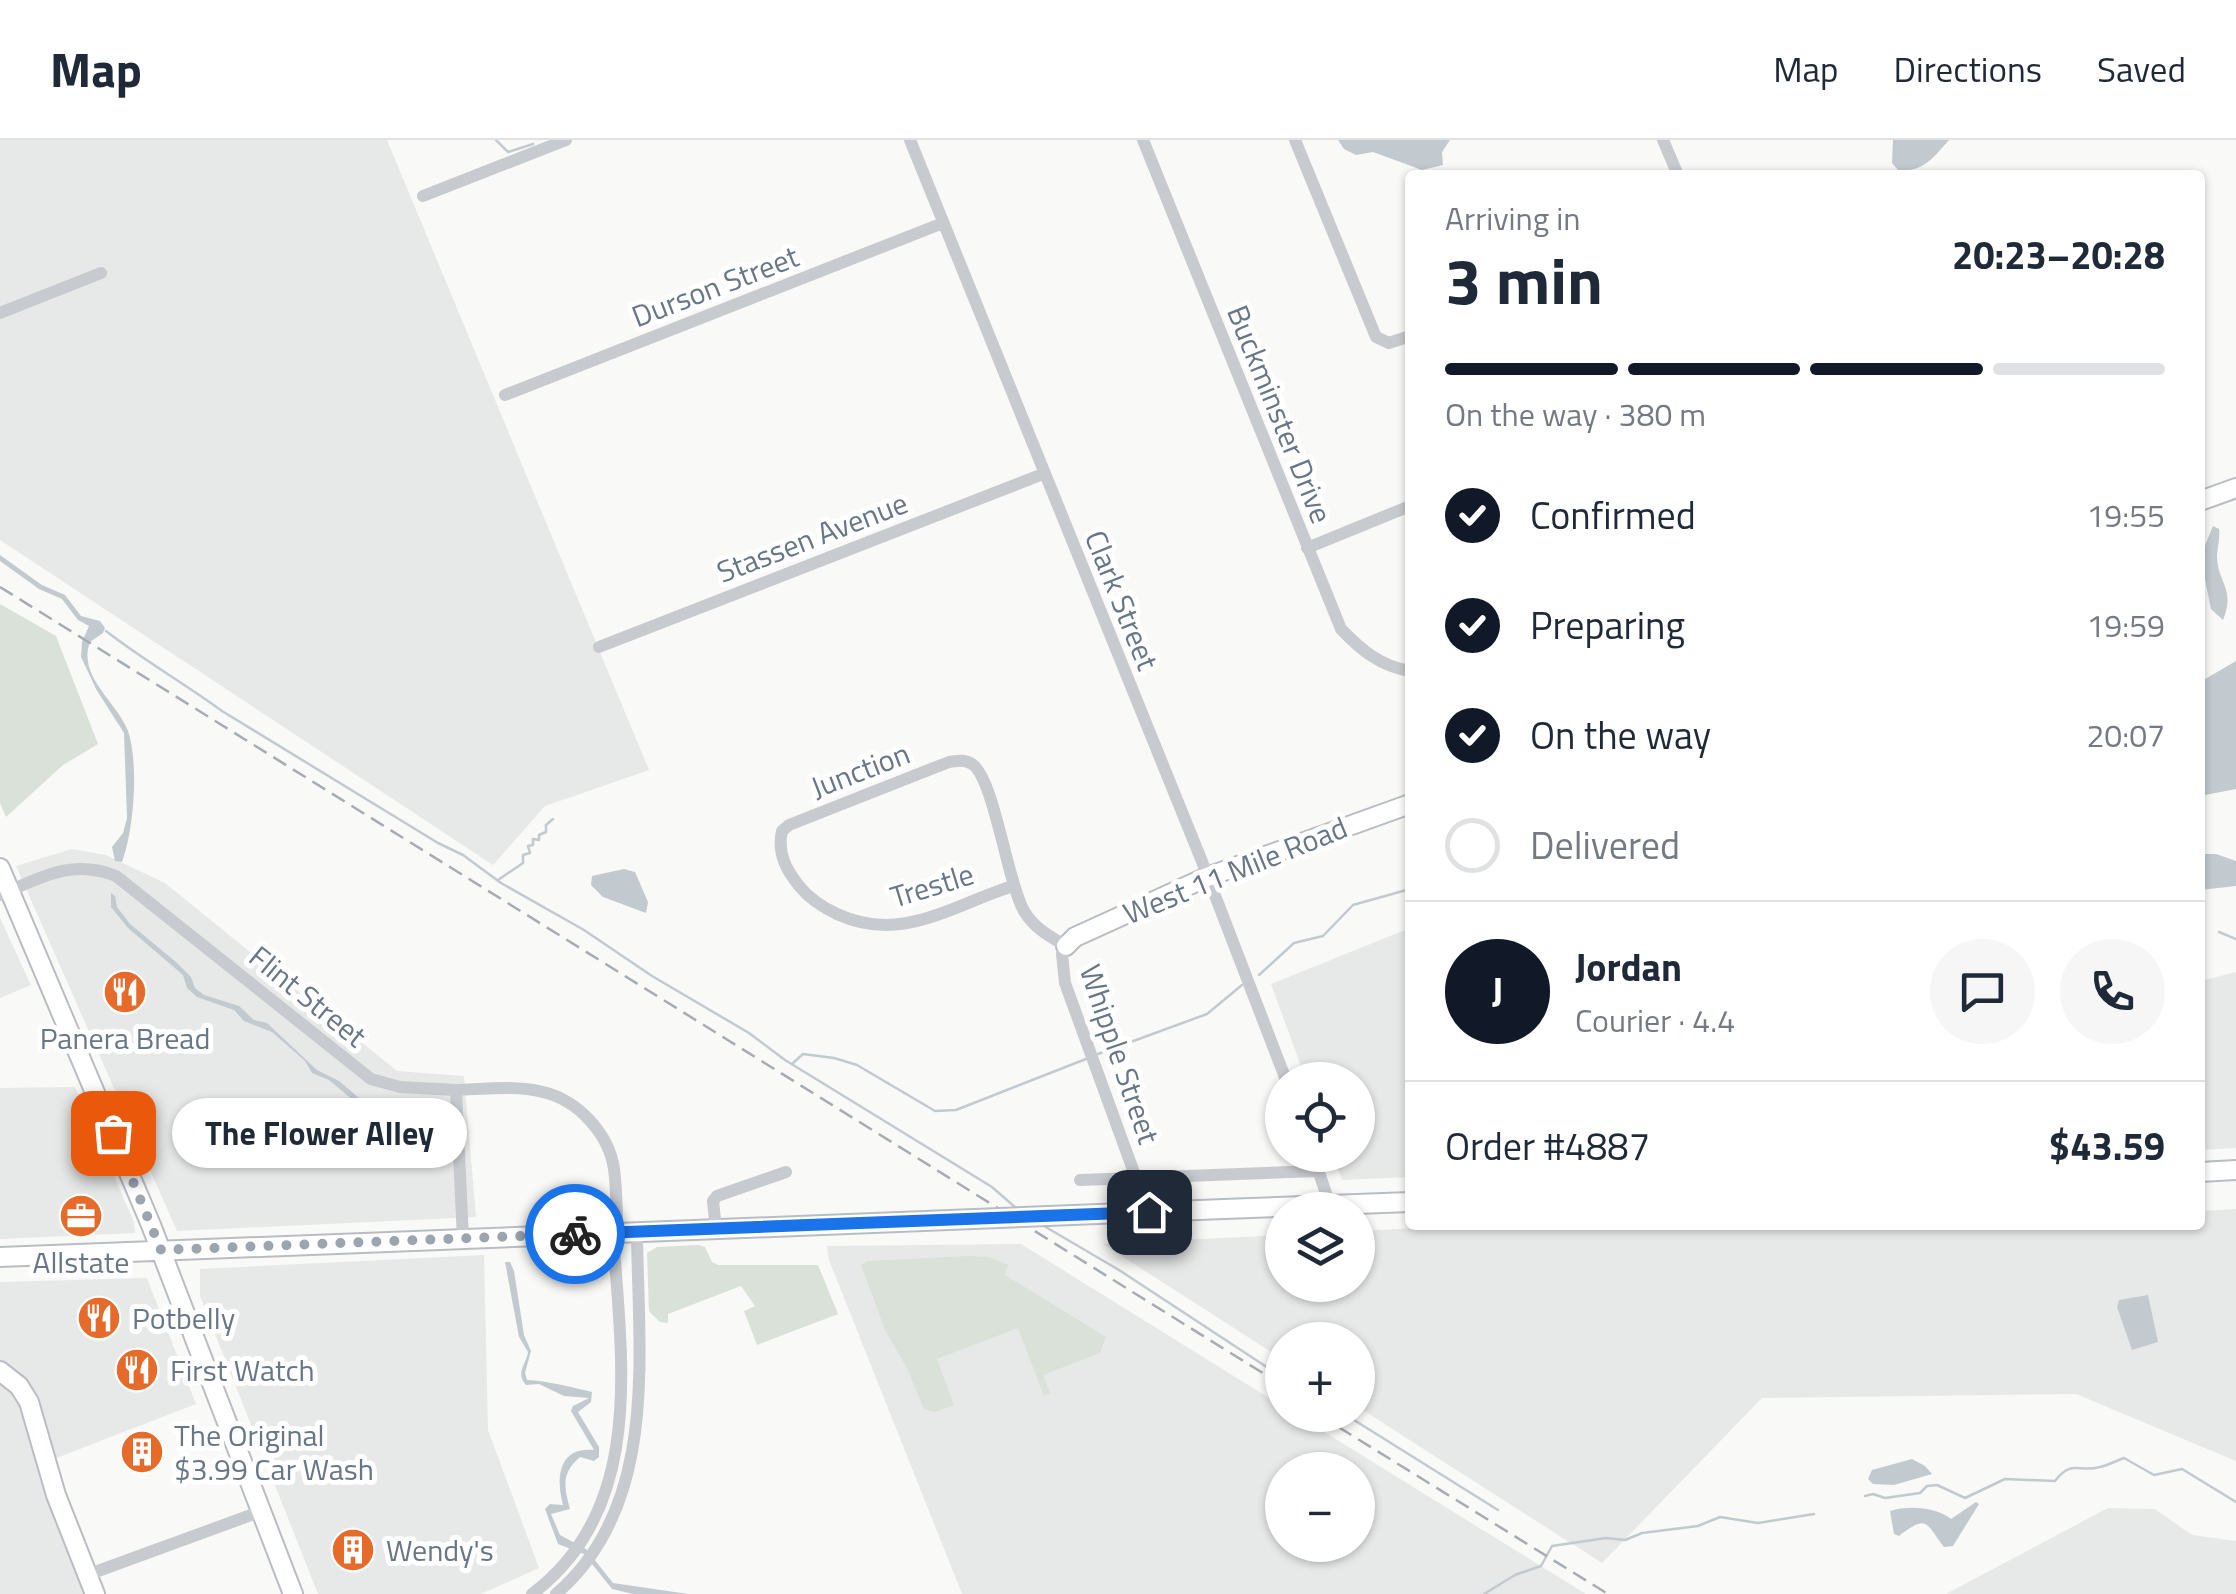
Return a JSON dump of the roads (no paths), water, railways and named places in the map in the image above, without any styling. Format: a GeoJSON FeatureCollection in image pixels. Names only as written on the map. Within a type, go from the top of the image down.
{"type":"FeatureCollection","features":[{"type":"Feature","properties":{"kind":"main road"},"geometry":{"type":"LineString","coordinates":[[2205,500],[2236,488]]}},
{"type":"Feature","properties":{"kind":"main road","name":"West 11 Mile Road"},"geometry":{"type":"LineString","coordinates":[[1066,946],[1075,937],[1207,877],[1405,806]]}},
{"type":"Feature","properties":{"kind":"main road"},"geometry":{"type":"LineString","coordinates":[[0,868],[5,893],[161,1250],[294,1594]]}},
{"type":"Feature","properties":{"kind":"main road"},"geometry":{"type":"LineString","coordinates":[[2205,1172],[2236,1170]]}},
{"type":"Feature","properties":{"kind":"main road"},"geometry":{"type":"LineString","coordinates":[[1375,1203],[1405,1202]]}},
{"type":"Feature","properties":{"kind":"main road"},"geometry":{"type":"LineString","coordinates":[[0,1257],[1265,1207]]}},
{"type":"Feature","properties":{"kind":"main road"},"geometry":{"type":"LineString","coordinates":[[0,1371],[19,1386],[28,1402],[56,1495],[95,1594]]}},
{"type":"Feature","properties":{"kind":"street"},"geometry":{"type":"LineString","coordinates":[[423,196],[566,140]]}},
{"type":"Feature","properties":{"kind":"street","name":"Clark Street"},"geometry":{"type":"LineString","coordinates":[[910,140],[1279,1062]]}},
{"type":"Feature","properties":{"kind":"street","name":"Buckminster Drive"},"geometry":{"type":"LineString","coordinates":[[1143,140],[1341,628],[1368,655],[1405,671]]}},
{"type":"Feature","properties":{"kind":"street"},"geometry":{"type":"LineString","coordinates":[[1295,140],[1376,337],[1384,342],[1405,337]]}},
{"type":"Feature","properties":{"kind":"street"},"geometry":{"type":"LineString","coordinates":[[1664,140],[1676,170]]}},
{"type":"Feature","properties":{"kind":"street","name":"Durson Street"},"geometry":{"type":"LineString","coordinates":[[505,395],[943,223]]}},
{"type":"Feature","properties":{"kind":"street"},"geometry":{"type":"LineString","coordinates":[[0,314],[101,273]]}},
{"type":"Feature","properties":{"kind":"street","name":"Stassen Avenue"},"geometry":{"type":"LineString","coordinates":[[599,647],[1043,474]]}},
{"type":"Feature","properties":{"kind":"street"},"geometry":{"type":"LineString","coordinates":[[1307,548],[1405,508]]}},
{"type":"Feature","properties":{"kind":"street","name":"Junction"},"geometry":{"type":"LineString","coordinates":[[781,850],[782,831],[789,826],[949,762],[966,760],[976,767],[1001,832],[1013,886]]}},
{"type":"Feature","properties":{"kind":"street","name":"Trestle"},"geometry":{"type":"LineString","coordinates":[[781,850],[786,867],[806,895],[850,920],[879,926],[904,926],[1013,886]]}},
{"type":"Feature","properties":{"kind":"street","name":"Flint Street"},"geometry":{"type":"LineString","coordinates":[[5,893],[69,868],[111,874],[372,1079],[400,1087],[545,1092],[571,1104],[590,1120],[605,1141],[614,1167],[616,1233],[620,1419],[602,1520]]}},
{"type":"Feature","properties":{"kind":"street"},"geometry":{"type":"LineString","coordinates":[[1013,886],[1035,925],[1066,946]]}},
{"type":"Feature","properties":{"kind":"street","name":"Whipple Street"},"geometry":{"type":"LineString","coordinates":[[1066,946],[1062,954],[1064,983],[1136,1178]]}},
{"type":"Feature","properties":{"kind":"street"},"geometry":{"type":"LineString","coordinates":[[456,1090],[464,1240]]}},
{"type":"Feature","properties":{"kind":"street"},"geometry":{"type":"LineString","coordinates":[[716,1229],[714,1201],[718,1196],[786,1172]]}},
{"type":"Feature","properties":{"kind":"street"},"geometry":{"type":"LineString","coordinates":[[1080,1180],[1292,1172]]}},
{"type":"Feature","properties":{"kind":"street"},"geometry":{"type":"LineString","coordinates":[[532,1594],[602,1520],[626,1482],[637,1427],[637,1232]]}},
{"type":"Feature","properties":{"kind":"street"},"geometry":{"type":"LineString","coordinates":[[87,1575],[262,1511]]}},
{"type":"Feature","properties":{"kind":"street"},"geometry":{"type":"LineString","coordinates":[[560,1590],[596,1546],[602,1520]]}},
{"type":"Feature","properties":{"kind":"waterway"},"geometry":{"type":"LineString","coordinates":[[496,140],[508,152],[533,144]]}},
{"type":"Feature","properties":{"kind":"waterway"},"geometry":{"type":"LineString","coordinates":[[106,631],[222,711],[749,1033],[785,1060],[992,1187],[1016,1208]]}},
{"type":"Feature","properties":{"kind":"waterway"},"geometry":{"type":"LineString","coordinates":[[498,880],[523,863],[523,855],[530,853],[528,846],[533,845],[533,839],[539,840],[553,819]]}},
{"type":"Feature","properties":{"kind":"waterway"},"geometry":{"type":"LineString","coordinates":[[1259,975],[1294,943],[1323,936],[1353,905],[1405,890]]}},
{"type":"Feature","properties":{"kind":"waterway"},"geometry":{"type":"LineString","coordinates":[[2219,932],[2236,939]]}},
{"type":"Feature","properties":{"kind":"waterway"},"geometry":{"type":"LineString","coordinates":[[1098,1054],[1207,1014],[1242,985]]}},
{"type":"Feature","properties":{"kind":"waterway"},"geometry":{"type":"LineString","coordinates":[[793,1063],[803,1054],[857,1065],[935,1111],[956,1110],[1086,1059]]}},
{"type":"Feature","properties":{"kind":"waterway"},"geometry":{"type":"LineString","coordinates":[[1044,1226],[1265,1366]]}},
{"type":"Feature","properties":{"kind":"waterway"},"geometry":{"type":"LineString","coordinates":[[1373,1432],[1498,1510]]}},
{"type":"Feature","properties":{"kind":"waterway"},"geometry":{"type":"LineString","coordinates":[[1865,1496],[1885,1498],[1920,1493],[1927,1486],[1937,1485],[1965,1498],[2005,1479],[2055,1481],[2071,1468],[2100,1467],[2124,1458],[2154,1475],[2182,1469],[2236,1502]]}},
{"type":"Feature","properties":{"kind":"waterway"},"geometry":{"type":"LineString","coordinates":[[1484,1594],[1515,1575],[1541,1566],[1552,1546],[1606,1538],[1625,1540],[1642,1533],[1698,1526],[1720,1517],[1758,1523],[1814,1514]]}},
{"type":"Feature","properties":{"kind":"railway"},"geometry":{"type":"LineString","coordinates":[[0,587],[1265,1374]]}},
{"type":"Feature","properties":{"kind":"railway"},"geometry":{"type":"LineString","coordinates":[[1346,1432],[1608,1594]]}},
{"type":"Feature","properties":{"kind":"place","name":"Panera Bread"},"geometry":{"type":"Point","coordinates":[125,992]}},
{"type":"Feature","properties":{"kind":"place","name":"The Flower Alley"},"geometry":{"type":"Point","coordinates":[113,1133]}},
{"type":"Feature","properties":{"kind":"place","name":"Allstate"},"geometry":{"type":"Point","coordinates":[81,1216]}},
{"type":"Feature","properties":{"kind":"place","name":"Potbelly"},"geometry":{"type":"Point","coordinates":[99,1318]}},
{"type":"Feature","properties":{"kind":"place","name":"First Watch"},"geometry":{"type":"Point","coordinates":[137,1370]}},
{"type":"Feature","properties":{"kind":"place","name":"The Original $3.99 Car Wash"},"geometry":{"type":"Point","coordinates":[142,1452]}},
{"type":"Feature","properties":{"kind":"place","name":"Wendy's"},"geometry":{"type":"Point","coordinates":[353,1550]}}]}
